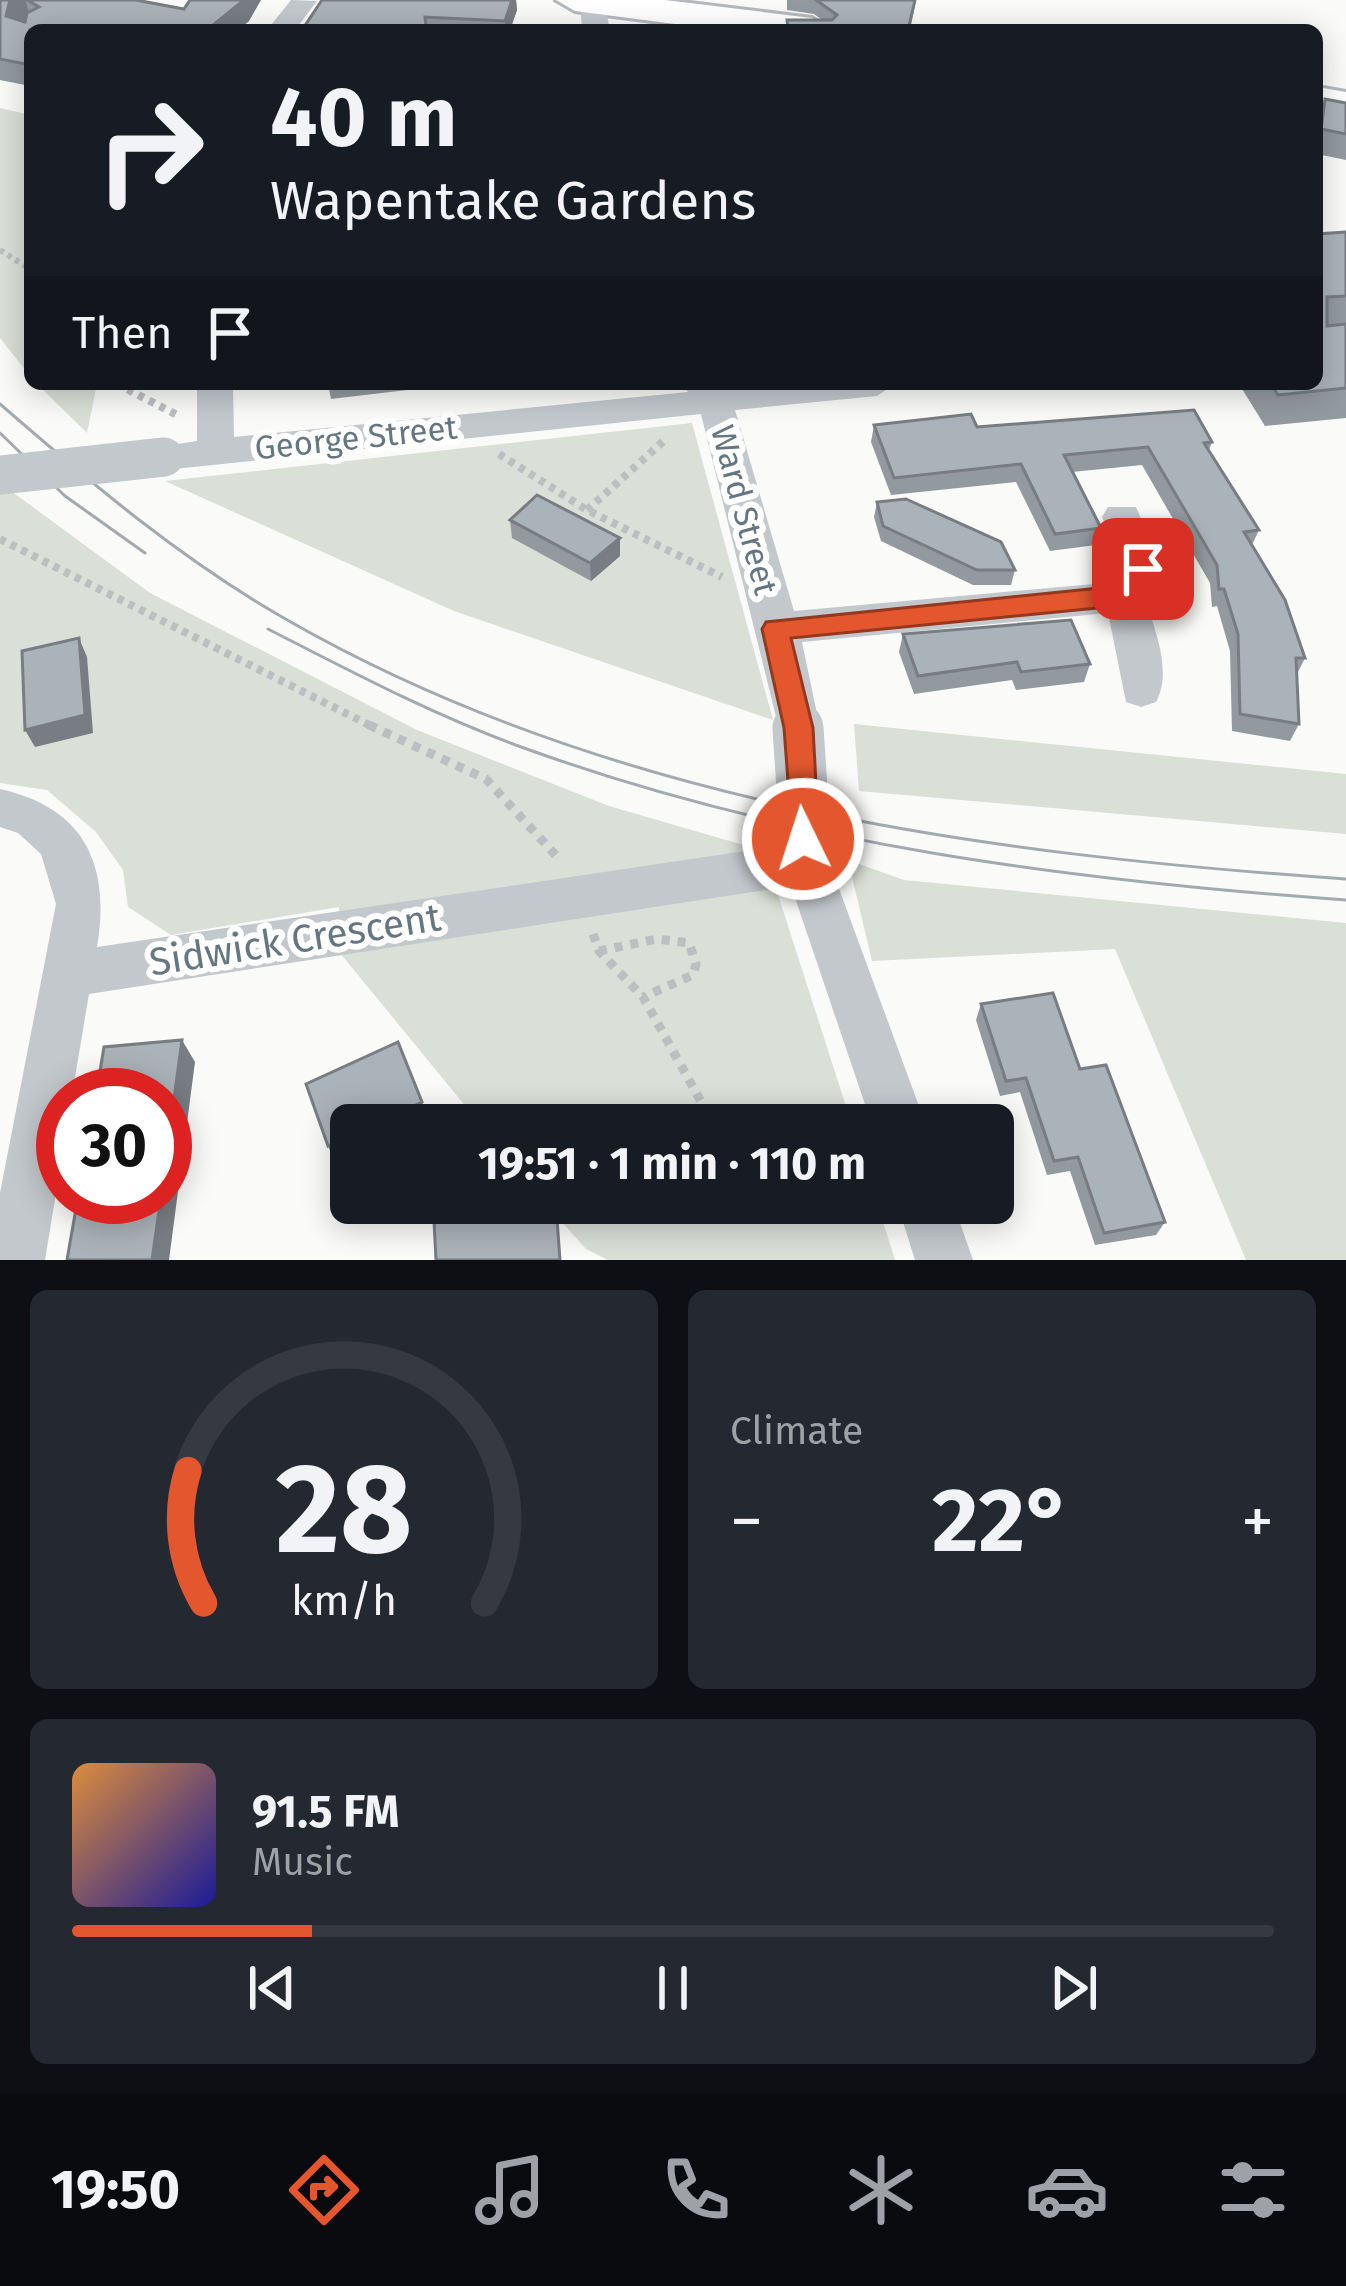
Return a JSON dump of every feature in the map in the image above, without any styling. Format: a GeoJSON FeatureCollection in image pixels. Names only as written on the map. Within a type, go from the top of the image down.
{"type":"FeatureCollection","features":[{"type":"Feature","properties":{"kind":"highway"},"geometry":{"type":"LineString","coordinates":[[588,11],[741,24]]}},
{"type":"Feature","properties":{"kind":"street"},"geometry":{"type":"LineString","coordinates":[[214,437],[215,390]]}},
{"type":"Feature","properties":{"kind":"street","name":"George Street"},"geometry":{"type":"LineString","coordinates":[[0,475],[164,457],[214,437],[457,427],[749,390]]}},
{"type":"Feature","properties":{"kind":"street","name":"Ward Street"},"geometry":{"type":"LineString","coordinates":[[706,392],[720,415],[798,728],[800,815],[807,863],[892,1104]]}},
{"type":"Feature","properties":{"kind":"street"},"geometry":{"type":"LineString","coordinates":[[1122,518],[1143,569],[1128,596],[1141,690]]}},
{"type":"Feature","properties":{"kind":"street"},"geometry":{"type":"LineString","coordinates":[[772,614],[1128,596]]}},
{"type":"Feature","properties":{"kind":"street"},"geometry":{"type":"LineString","coordinates":[[0,808],[32,814],[74,861],[80,904],[16,1260]]}},
{"type":"Feature","properties":{"kind":"street","name":"Sidwick Crescent"},"geometry":{"type":"LineString","coordinates":[[69,974],[807,863]]}},
{"type":"Feature","properties":{"kind":"street"},"geometry":{"type":"LineString","coordinates":[[932,1224],[944,1260]]}},
{"type":"Feature","properties":{"kind":"path"},"geometry":{"type":"LineString","coordinates":[[128,390],[214,437]]}},
{"type":"Feature","properties":{"kind":"path"},"geometry":{"type":"LineString","coordinates":[[587,510],[706,392]]}},
{"type":"Feature","properties":{"kind":"path"},"geometry":{"type":"LineString","coordinates":[[457,427],[587,510],[772,614]]}},
{"type":"Feature","properties":{"kind":"path"},"geometry":{"type":"LineString","coordinates":[[0,539],[293,691],[486,779],[565,865],[580,895]]}},
{"type":"Feature","properties":{"kind":"path"},"geometry":{"type":"LineString","coordinates":[[643,997],[693,975],[696,964],[689,943],[657,939],[598,951],[643,997],[702,1104]]}},
{"type":"Feature","properties":{"kind":"shaded area"},"geometry":{"type":"Polygon","coordinates":[[[0,108],[24,114],[24,368],[0,338],[0,108]]]}},
{"type":"Feature","properties":{"kind":"shaded area"},"geometry":{"type":"Polygon","coordinates":[[[43,390],[96,390],[87,433],[43,390]]]}},
{"type":"Feature","properties":{"kind":"shaded area"},"geometry":{"type":"Polygon","coordinates":[[[692,423],[773,720],[454,611],[165,481],[692,423]]]}},
{"type":"Feature","properties":{"kind":"shaded area"},"geometry":{"type":"Polygon","coordinates":[[[11,491],[150,593],[417,730],[609,806],[764,851],[845,1104],[464,1104],[340,953],[339,907],[171,935],[128,907],[123,870],[96,832],[47,790],[0,783],[0,493],[11,491]]]}},
{"type":"Feature","properties":{"kind":"shaded area"},"geometry":{"type":"Polygon","coordinates":[[[854,724],[1346,774],[1346,834],[859,791],[854,724]]]}},
{"type":"Feature","properties":{"kind":"shaded area"},"geometry":{"type":"Polygon","coordinates":[[[848,860],[904,880],[1346,923],[1346,1260],[1246,1260],[1115,949],[872,961],[848,860]]]}},
{"type":"Feature","properties":{"kind":"shaded area"},"geometry":{"type":"Polygon","coordinates":[[[564,1224],[884,1224],[895,1260],[608,1260],[586,1249],[564,1224]]]}},
{"type":"Feature","properties":{"kind":"building"},"geometry":{"type":"Polygon","coordinates":[[[0,0],[10,0],[6,16],[25,22],[27,13],[39,7],[27,0],[136,0],[184,9],[190,0],[244,0],[214,24],[24,24],[24,64],[0,59],[0,0]]]}},
{"type":"Feature","properties":{"kind":"building"},"geometry":{"type":"Polygon","coordinates":[[[322,0],[512,0],[505,21],[425,17],[426,24],[306,24],[322,0]]]}},
{"type":"Feature","properties":{"kind":"building"},"geometry":{"type":"Polygon","coordinates":[[[816,0],[915,0],[909,24],[787,24],[787,20],[832,20],[837,15],[816,0]]]}},
{"type":"Feature","properties":{"kind":"building"},"geometry":{"type":"Polygon","coordinates":[[[1325,99],[1346,103],[1346,134],[1323,129],[1325,99]]]}},
{"type":"Feature","properties":{"kind":"building"},"geometry":{"type":"Polygon","coordinates":[[[1346,232],[1346,296],[1327,297],[1327,326],[1346,324],[1346,388],[1278,395],[1275,390],[1323,390],[1323,234],[1346,232]]]}},
{"type":"Feature","properties":{"kind":"building"},"geometry":{"type":"Polygon","coordinates":[[[1194,410],[1212,442],[1204,443],[1259,530],[1244,532],[1285,600],[1305,658],[1296,658],[1299,724],[1240,714],[1238,634],[1224,589],[1219,589],[1217,565],[1148,447],[1064,455],[1101,528],[1055,534],[1021,464],[894,478],[874,425],[971,414],[977,427],[1194,410]]]}},
{"type":"Feature","properties":{"kind":"building"},"geometry":{"type":"Polygon","coordinates":[[[537,495],[620,538],[590,563],[510,520],[537,495]]]}},
{"type":"Feature","properties":{"kind":"building"},"geometry":{"type":"Polygon","coordinates":[[[906,499],[1001,542],[1015,570],[977,570],[883,526],[877,502],[906,499]]]}},
{"type":"Feature","properties":{"kind":"building"},"geometry":{"type":"Polygon","coordinates":[[[1071,620],[1090,664],[1021,672],[1017,662],[918,676],[903,634],[1071,620]]]}},
{"type":"Feature","properties":{"kind":"building"},"geometry":{"type":"Polygon","coordinates":[[[79,638],[85,715],[25,730],[22,651],[79,638]]]}},
{"type":"Feature","properties":{"kind":"building"},"geometry":{"type":"Polygon","coordinates":[[[1053,993],[1080,1069],[1106,1065],[1165,1222],[1104,1233],[1078,1157],[1054,1161],[1026,1078],[1006,1081],[981,1004],[1053,993]]]}},
{"type":"Feature","properties":{"kind":"building"},"geometry":{"type":"Polygon","coordinates":[[[182,1040],[178,1068],[100,1068],[104,1047],[182,1040]]]}},
{"type":"Feature","properties":{"kind":"building"},"geometry":{"type":"Polygon","coordinates":[[[398,1042],[422,1102],[330,1104],[328,1146],[306,1084],[398,1042]]]}},
{"type":"Feature","properties":{"kind":"building"},"geometry":{"type":"Polygon","coordinates":[[[73,1224],[157,1224],[152,1260],[67,1260],[73,1224]]]}},
{"type":"Feature","properties":{"kind":"building"},"geometry":{"type":"Polygon","coordinates":[[[434,1224],[557,1224],[560,1260],[436,1260],[434,1224]]]}},
{"type":"Feature","properties":{"kind":"tram line"},"geometry":{"type":"LineString","coordinates":[[0,404],[139,520],[250,598],[412,684],[539,735],[669,776],[802,809],[937,835],[1073,854],[1346,879]]}},
{"type":"Feature","properties":{"kind":"tram line"},"geometry":{"type":"LineString","coordinates":[[0,433],[65,496],[145,553]]}},
{"type":"Feature","properties":{"kind":"tram line"},"geometry":{"type":"LineString","coordinates":[[268,629],[394,693],[524,748],[725,809],[827,833],[1033,868],[1346,900]]}},
{"type":"Feature","properties":{"kind":"route"},"geometry":{"type":"LineString","coordinates":[[803,839],[798,728],[775,629],[1128,596],[1143,569]]}}]}
